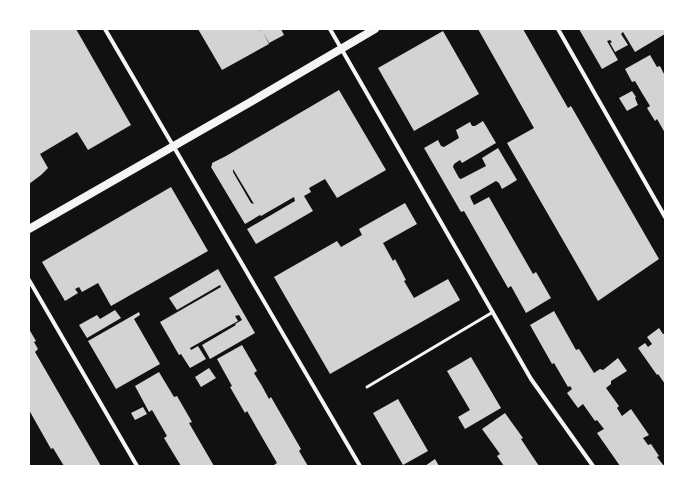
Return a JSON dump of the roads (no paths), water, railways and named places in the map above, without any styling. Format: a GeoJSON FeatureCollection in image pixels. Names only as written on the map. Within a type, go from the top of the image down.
{"type":"FeatureCollection","features":[{"type":"Feature","properties":{"kind":"main road"},"geometry":{"type":"LineString","coordinates":[[29,229],[267,93],[375,29]]}},
{"type":"Feature","properties":{"kind":"street"},"geometry":{"type":"LineString","coordinates":[[105,29],[360,466]]}},
{"type":"Feature","properties":{"kind":"street"},"geometry":{"type":"LineString","coordinates":[[330,29],[531,379],[593,466]]}},
{"type":"Feature","properties":{"kind":"street"},"geometry":{"type":"LineString","coordinates":[[558,29],[665,217]]}},
{"type":"Feature","properties":{"kind":"street"},"geometry":{"type":"LineString","coordinates":[[29,280],[137,466]]}},
{"type":"Feature","properties":{"kind":"lane"},"geometry":{"type":"LineString","coordinates":[[368,387],[493,312]]}}]}
